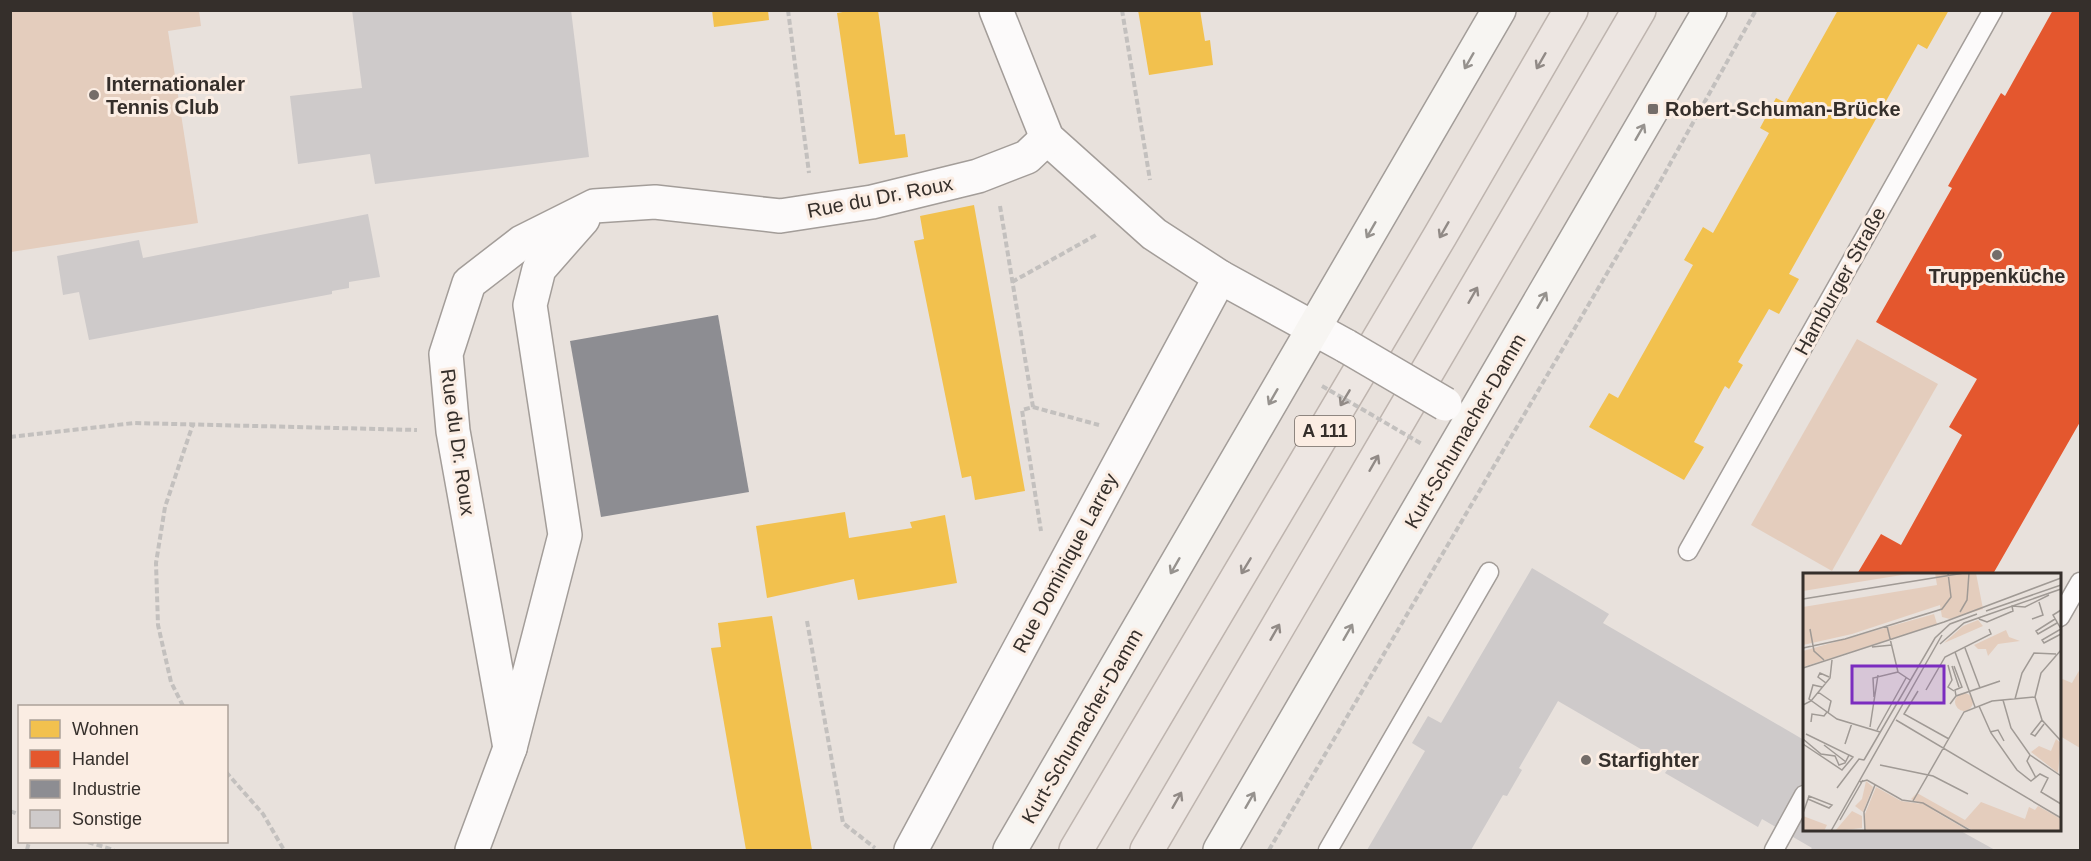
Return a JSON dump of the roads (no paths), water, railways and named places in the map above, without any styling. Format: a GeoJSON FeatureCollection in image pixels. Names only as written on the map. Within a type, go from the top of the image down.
{"type":"FeatureCollection","features":[{"type":"Feature","properties":{"kind":"highway","name":"A 111"},"geometry":{"type":"LineString","coordinates":[[1076,850],[1571,10]]}},
{"type":"Feature","properties":{"kind":"highway","name":"A 111"},"geometry":{"type":"LineString","coordinates":[[1147,850],[1639,10]]}},
{"type":"Feature","properties":{"kind":"main road","name":"Kurt-Schumacher-Damm"},"geometry":{"type":"LineString","coordinates":[[1010,850],[1499,10]]}},
{"type":"Feature","properties":{"kind":"main road","name":"Kurt-Schumacher-Damm"},"geometry":{"type":"LineString","coordinates":[[1220,850],[1458,412],[1710,10]]}},
{"type":"Feature","properties":{"kind":"street"},"geometry":{"type":"LineString","coordinates":[[996,10],[1047,138],[1154,234],[1220,276],[1458,412]]}},
{"type":"Feature","properties":{"kind":"street","name":"Rue du Dr. Roux"},"geometry":{"type":"LineString","coordinates":[[510,748],[453,431],[446,354],[469,283],[522,242],[594,206],[655,202],[780,216],[814,211],[872,202],[978,176],[1027,157],[1047,138]]}},
{"type":"Feature","properties":{"kind":"street"},"geometry":{"type":"LineString","coordinates":[[472,850],[510,748],[565,535],[530,305],[539,269],[594,206]]}},
{"type":"Feature","properties":{"kind":"street","name":"Rue Dominique Larrey"},"geometry":{"type":"LineString","coordinates":[[911,850],[1220,276]]}},
{"type":"Feature","properties":{"kind":"lane","name":"Hamburger Straße"},"geometry":{"type":"LineString","coordinates":[[1688,551],[1993,10]]}},
{"type":"Feature","properties":{"kind":"lane"},"geometry":{"type":"LineString","coordinates":[[1328,850],[1490,572]]}},
{"type":"Feature","properties":{"kind":"lane"},"geometry":{"type":"LineString","coordinates":[[2061,615],[2080,582]]}},
{"type":"Feature","properties":{"kind":"lane"},"geometry":{"type":"LineString","coordinates":[[1774,850],[1803,797]]}},
{"type":"Feature","properties":{"kind":"place","name":"Internationaler Tennis Club"},"geometry":{"type":"Point","coordinates":[94,95]}},
{"type":"Feature","properties":{"kind":"place","name":"Robert-Schuman-Brücke"},"geometry":{"type":"Point","coordinates":[1653,109]}},
{"type":"Feature","properties":{"kind":"place","name":"Truppenküche"},"geometry":{"type":"Point","coordinates":[1997,255]}},
{"type":"Feature","properties":{"kind":"place","name":"Starfighter"},"geometry":{"type":"Point","coordinates":[1586,760]}}]}
